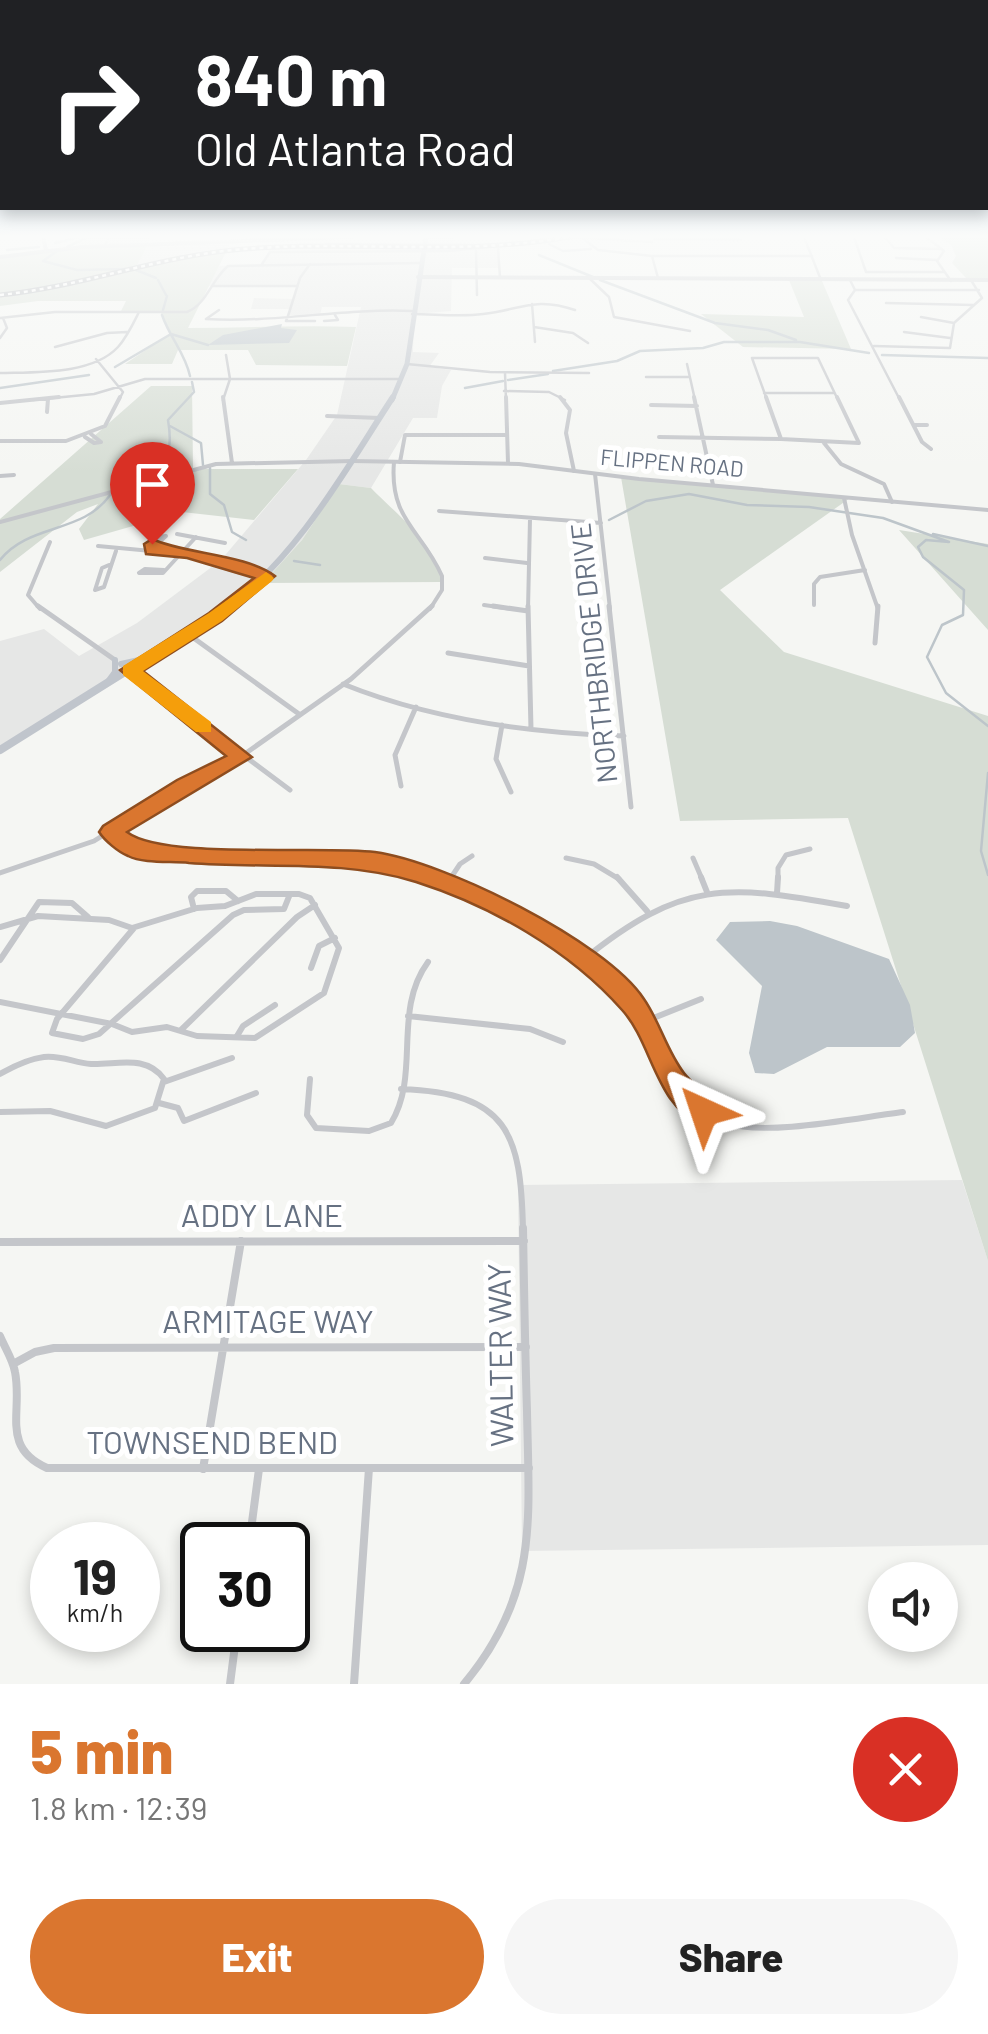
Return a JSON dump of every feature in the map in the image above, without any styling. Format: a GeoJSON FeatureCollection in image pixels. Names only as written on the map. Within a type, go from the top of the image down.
{"type":"FeatureCollection","features":[{"type":"Feature","properties":{"kind":"highway"},"geometry":{"type":"LineString","coordinates":[[0,750],[188,634],[266,578],[383,418],[403,379],[412,316]]}},
{"type":"Feature","properties":{"kind":"main road"},"geometry":{"type":"LineString","coordinates":[[104,686],[118,662],[133,662],[174,642]]}},
{"type":"Feature","properties":{"kind":"street"},"geometry":{"type":"LineString","coordinates":[[0,373],[49,369],[116,351],[137,316]]}},
{"type":"Feature","properties":{"kind":"street"},"geometry":{"type":"LineString","coordinates":[[212,316],[206,320],[307,316]]}},
{"type":"Feature","properties":{"kind":"street"},"geometry":{"type":"LineString","coordinates":[[288,316],[286,321],[316,321]]}},
{"type":"Feature","properties":{"kind":"street"},"geometry":{"type":"LineString","coordinates":[[324,322],[338,320],[335,316]]}},
{"type":"Feature","properties":{"kind":"street"},"geometry":{"type":"LineString","coordinates":[[533,316],[535,342]]}},
{"type":"Feature","properties":{"kind":"street"},"geometry":{"type":"LineString","coordinates":[[613,316],[690,331]]}},
{"type":"Feature","properties":{"kind":"street"},"geometry":{"type":"LineString","coordinates":[[857,316],[925,446],[931,449]]}},
{"type":"Feature","properties":{"kind":"street"},"geometry":{"type":"LineString","coordinates":[[874,346],[950,348],[954,323],[962,316]]}},
{"type":"Feature","properties":{"kind":"street"},"geometry":{"type":"LineString","coordinates":[[0,338],[6,328],[1,317]]}},
{"type":"Feature","properties":{"kind":"street"},"geometry":{"type":"LineString","coordinates":[[921,317],[954,323]]}},
{"type":"Feature","properties":{"kind":"street"},"geometry":{"type":"LineString","coordinates":[[534,327],[573,332],[588,343]]}},
{"type":"Feature","properties":{"kind":"street"},"geometry":{"type":"LineString","coordinates":[[56,347],[107,333],[127,332]]}},
{"type":"Feature","properties":{"kind":"street"},"geometry":{"type":"LineString","coordinates":[[904,332],[950,338]]}},
{"type":"Feature","properties":{"kind":"street"},"geometry":{"type":"LineString","coordinates":[[226,355],[230,379],[224,398],[232,463]]}},
{"type":"Feature","properties":{"kind":"street"},"geometry":{"type":"LineString","coordinates":[[659,437],[782,442],[859,442],[818,358],[752,358],[782,442]]}},
{"type":"Feature","properties":{"kind":"street"},"geometry":{"type":"LineString","coordinates":[[0,442],[57,442],[91,434],[104,426],[122,396],[119,386],[96,359]]}},
{"type":"Feature","properties":{"kind":"street"},"geometry":{"type":"LineString","coordinates":[[407,364],[504,373],[589,372]]}},
{"type":"Feature","properties":{"kind":"street"},"geometry":{"type":"LineString","coordinates":[[688,364],[713,485]]}},
{"type":"Feature","properties":{"kind":"street"},"geometry":{"type":"LineString","coordinates":[[504,373],[508,463]]}},
{"type":"Feature","properties":{"kind":"street"},"geometry":{"type":"LineString","coordinates":[[646,377],[690,377]]}},
{"type":"Feature","properties":{"kind":"street"},"geometry":{"type":"LineString","coordinates":[[0,403],[94,394],[145,379],[403,379]]}},
{"type":"Feature","properties":{"kind":"street"},"geometry":{"type":"LineString","coordinates":[[504,391],[549,392],[568,404],[566,433],[574,471]]}},
{"type":"Feature","properties":{"kind":"street"},"geometry":{"type":"LineString","coordinates":[[764,393],[834,393]]}},
{"type":"Feature","properties":{"kind":"street"},"geometry":{"type":"LineString","coordinates":[[46,412],[48,399]]}},
{"type":"Feature","properties":{"kind":"street"},"geometry":{"type":"LineString","coordinates":[[651,405],[697,406]]}},
{"type":"Feature","properties":{"kind":"street"},"geometry":{"type":"LineString","coordinates":[[327,416],[383,418]]}},
{"type":"Feature","properties":{"kind":"street"},"geometry":{"type":"LineString","coordinates":[[914,424],[927,425]]}},
{"type":"Feature","properties":{"kind":"street"},"geometry":{"type":"LineString","coordinates":[[84,436],[94,443],[101,442],[91,434]]}},
{"type":"Feature","properties":{"kind":"street"},"geometry":{"type":"LineString","coordinates":[[0,873],[94,842],[184,786],[242,757],[415,627],[430,612],[444,580],[438,566],[402,520],[393,499],[389,483],[406,435],[507,435]]}},
{"type":"Feature","properties":{"kind":"street"},"geometry":{"type":"LineString","coordinates":[[823,442],[828,456],[836,462],[876,476],[892,502]]}},
{"type":"Feature","properties":{"kind":"street"},"geometry":{"type":"LineString","coordinates":[[0,522],[126,486],[232,463],[352,461]]}},
{"type":"Feature","properties":{"kind":"street","name":"FLIPPEN ROAD"},"geometry":{"type":"LineString","coordinates":[[352,461],[508,463],[988,510]]}},
{"type":"Feature","properties":{"kind":"street","name":"NORTHBRIDGE DRIVE"},"geometry":{"type":"LineString","coordinates":[[595,474],[631,807]]}},
{"type":"Feature","properties":{"kind":"street"},"geometry":{"type":"LineString","coordinates":[[0,476],[14,475]]}},
{"type":"Feature","properties":{"kind":"street"},"geometry":{"type":"LineString","coordinates":[[844,498],[846,525],[882,613],[875,643]]}},
{"type":"Feature","properties":{"kind":"street"},"geometry":{"type":"LineString","coordinates":[[438,511],[600,523]]}},
{"type":"Feature","properties":{"kind":"street"},"geometry":{"type":"LineString","coordinates":[[530,519],[527,562],[531,729]]}},
{"type":"Feature","properties":{"kind":"street"},"geometry":{"type":"LineString","coordinates":[[178,534],[226,543]]}},
{"type":"Feature","properties":{"kind":"street"},"geometry":{"type":"LineString","coordinates":[[164,570],[183,555],[196,537]]}},
{"type":"Feature","properties":{"kind":"street"},"geometry":{"type":"LineString","coordinates":[[50,542],[28,595],[47,616],[130,670],[290,790]]}},
{"type":"Feature","properties":{"kind":"street"},"geometry":{"type":"LineString","coordinates":[[98,546],[116,551],[154,548],[266,578]]}},
{"type":"Feature","properties":{"kind":"street"},"geometry":{"type":"LineString","coordinates":[[109,566],[112,568],[104,588],[97,590],[102,568],[109,566],[116,551]]}},
{"type":"Feature","properties":{"kind":"street"},"geometry":{"type":"LineString","coordinates":[[486,558],[527,562]]}},
{"type":"Feature","properties":{"kind":"street"},"geometry":{"type":"LineString","coordinates":[[251,574],[276,567]]}},
{"type":"Feature","properties":{"kind":"street"},"geometry":{"type":"LineString","coordinates":[[814,606],[814,584],[820,577],[867,570]]}},
{"type":"Feature","properties":{"kind":"street"},"geometry":{"type":"LineString","coordinates":[[251,574],[256,587]]}},
{"type":"Feature","properties":{"kind":"street"},"geometry":{"type":"LineString","coordinates":[[97,580],[107,580]]}},
{"type":"Feature","properties":{"kind":"street"},"geometry":{"type":"LineString","coordinates":[[484,605],[528,610]]}},
{"type":"Feature","properties":{"kind":"street"},"geometry":{"type":"LineString","coordinates":[[188,634],[300,714]]}},
{"type":"Feature","properties":{"kind":"street"},"geometry":{"type":"LineString","coordinates":[[448,654],[529,666]]}},
{"type":"Feature","properties":{"kind":"street"},"geometry":{"type":"LineString","coordinates":[[343,684],[374,697],[502,724],[572,735],[624,736]]}},
{"type":"Feature","properties":{"kind":"street"},"geometry":{"type":"LineString","coordinates":[[400,786],[395,755],[416,707]]}},
{"type":"Feature","properties":{"kind":"street"},"geometry":{"type":"LineString","coordinates":[[502,724],[496,760],[511,792]]}},
{"type":"Feature","properties":{"kind":"street"},"geometry":{"type":"LineString","coordinates":[[111,832],[134,850],[230,858],[364,858],[447,886],[539,926],[584,959],[634,1004],[646,1021],[672,1080],[704,1112],[731,1124],[762,1128],[903,1112]]}},
{"type":"Feature","properties":{"kind":"street"},"geometry":{"type":"LineString","coordinates":[[778,893],[778,868],[786,855],[810,849]]}},
{"type":"Feature","properties":{"kind":"street"},"geometry":{"type":"LineString","coordinates":[[447,886],[460,864],[472,856]]}},
{"type":"Feature","properties":{"kind":"street"},"geometry":{"type":"LineString","coordinates":[[566,858],[594,861],[611,870],[647,911]]}},
{"type":"Feature","properties":{"kind":"street"},"geometry":{"type":"LineString","coordinates":[[693,858],[706,892]]}},
{"type":"Feature","properties":{"kind":"street"},"geometry":{"type":"LineString","coordinates":[[194,909],[190,897],[197,891],[226,892],[238,901]]}},
{"type":"Feature","properties":{"kind":"street"},"geometry":{"type":"LineString","coordinates":[[584,959],[627,922],[647,911],[706,892],[778,893],[846,906]]}},
{"type":"Feature","properties":{"kind":"street"},"geometry":{"type":"LineString","coordinates":[[0,927],[29,917],[90,918],[135,927],[256,894],[290,894],[308,896],[340,948],[324,994],[259,1037],[202,1036],[166,1027],[132,1032],[112,1024],[0,1002]]}},
{"type":"Feature","properties":{"kind":"street"},"geometry":{"type":"LineString","coordinates":[[135,927],[62,1014],[52,1029],[54,1034],[88,1038],[112,1024],[234,915],[244,910],[284,909],[290,894]]}},
{"type":"Feature","properties":{"kind":"street"},"geometry":{"type":"LineString","coordinates":[[0,960],[38,903],[72,902],[90,918]]}},
{"type":"Feature","properties":{"kind":"street"},"geometry":{"type":"LineString","coordinates":[[181,1030],[315,905]]}},
{"type":"Feature","properties":{"kind":"street"},"geometry":{"type":"LineString","coordinates":[[311,968],[320,946],[335,938]]}},
{"type":"Feature","properties":{"kind":"street"},"geometry":{"type":"LineString","coordinates":[[310,1079],[308,1119],[324,1131],[384,1128],[398,1115],[415,977],[428,962]]}},
{"type":"Feature","properties":{"kind":"street"},"geometry":{"type":"LineString","coordinates":[[646,1021],[701,999]]}},
{"type":"Feature","properties":{"kind":"street"},"geometry":{"type":"LineString","coordinates":[[237,1036],[243,1026],[274,1005]]}},
{"type":"Feature","properties":{"kind":"street"},"geometry":{"type":"LineString","coordinates":[[408,1016],[530,1029],[563,1042]]}},
{"type":"Feature","properties":{"kind":"street"},"geometry":{"type":"LineString","coordinates":[[0,1074],[23,1061],[58,1057],[84,1064],[137,1062],[158,1070],[164,1082],[159,1103],[150,1110],[106,1126],[50,1111],[0,1112]]}},
{"type":"Feature","properties":{"kind":"street"},"geometry":{"type":"LineString","coordinates":[[164,1082],[232,1058]]}},
{"type":"Feature","properties":{"kind":"street","name":"WALTER WAY"},"geometry":{"type":"LineString","coordinates":[[401,1089],[460,1095],[481,1105],[501,1123],[520,1163],[528,1538],[518,1591],[499,1635],[464,1684]]}},
{"type":"Feature","properties":{"kind":"street"},"geometry":{"type":"LineString","coordinates":[[159,1103],[178,1108],[184,1121],[256,1093]]}},
{"type":"Feature","properties":{"kind":"street"},"geometry":{"type":"LineString","coordinates":[[204,1468],[241,1241]]}},
{"type":"Feature","properties":{"kind":"street","name":"ADDY LANE"},"geometry":{"type":"LineString","coordinates":[[0,1242],[524,1241]]}},
{"type":"Feature","properties":{"kind":"street","name":"TOWNSEND BEND"},"geometry":{"type":"LineString","coordinates":[[0,1336],[16,1380],[14,1432],[20,1450],[35,1464],[51,1469],[529,1468]]}},
{"type":"Feature","properties":{"kind":"street","name":"ARMITAGE WAY"},"geometry":{"type":"LineString","coordinates":[[12,1364],[54,1348],[526,1347]]}},
{"type":"Feature","properties":{"kind":"street"},"geometry":{"type":"LineString","coordinates":[[251,1522],[259,1468]]}},
{"type":"Feature","properties":{"kind":"street"},"geometry":{"type":"LineString","coordinates":[[354,1684],[369,1468]]}},
{"type":"Feature","properties":{"kind":"street"},"geometry":{"type":"LineString","coordinates":[[230,1684],[235,1652]]}},
{"type":"Feature","properties":{"kind":"shaded area"},"geometry":{"type":"Polygon","coordinates":[[[162,316],[194,316],[188,328],[356,327],[347,366],[256,365],[248,350],[178,350],[172,364],[125,364],[171,333],[162,316]]]}},
{"type":"Feature","properties":{"kind":"shaded area"},"geometry":{"type":"Polygon","coordinates":[[[359,316],[414,316],[413,352],[439,353],[429,367],[451,370],[442,386],[437,418],[413,418],[371,488],[339,484],[302,540],[268,578],[224,617],[0,752],[0,641],[44,629],[79,656],[137,623],[221,560],[306,460],[337,415],[359,316]]]}},
{"type":"Feature","properties":{"kind":"shaded area"},"geometry":{"type":"Polygon","coordinates":[[[703,316],[755,316],[837,316],[851,349],[743,347],[703,316]]]}},
{"type":"Feature","properties":{"kind":"shaded area"},"geometry":{"type":"Polygon","coordinates":[[[282,324],[281,328],[297,330],[289,343],[208,345],[223,335],[282,324]]]}},
{"type":"Feature","properties":{"kind":"shaded area"},"geometry":{"type":"Polygon","coordinates":[[[151,386],[192,386],[193,469],[298,469],[254,520],[182,512],[84,540],[79,529],[98,504],[77,512],[0,572],[0,519],[151,386]]]}},
{"type":"Feature","properties":{"kind":"shaded area"},"geometry":{"type":"Polygon","coordinates":[[[621,477],[850,498],[720,590],[784,652],[988,716],[988,1261],[848,818],[680,821],[621,477]]]}},
{"type":"Feature","properties":{"kind":"shaded area"},"geometry":{"type":"Polygon","coordinates":[[[339,484],[371,488],[424,543],[433,556],[441,582],[263,583],[302,540],[339,484]]]}},
{"type":"Feature","properties":{"kind":"shaded area"},"geometry":{"type":"Polygon","coordinates":[[[899,530],[988,544],[988,630],[899,530]]]}},
{"type":"Feature","properties":{"kind":"shaded area"},"geometry":{"type":"Polygon","coordinates":[[[770,921],[797,926],[889,959],[910,1005],[915,1033],[900,1047],[827,1047],[774,1074],[755,1073],[749,1053],[762,986],[716,940],[730,922],[770,921]]]}},
{"type":"Feature","properties":{"kind":"shaded area"},"geometry":{"type":"Polygon","coordinates":[[[962,1180],[988,1261],[988,1545],[522,1551],[518,1185],[962,1180]]]}},
{"type":"Feature","properties":{"kind":"waterway"},"geometry":{"type":"LineString","coordinates":[[162,316],[171,334]]}},
{"type":"Feature","properties":{"kind":"waterway"},"geometry":{"type":"LineString","coordinates":[[695,316],[715,323],[768,330],[796,340]]}},
{"type":"Feature","properties":{"kind":"waterway"},"geometry":{"type":"LineString","coordinates":[[115,367],[171,334]]}},
{"type":"Feature","properties":{"kind":"waterway"},"geometry":{"type":"LineString","coordinates":[[171,334],[190,376]]}},
{"type":"Feature","properties":{"kind":"waterway"},"geometry":{"type":"LineString","coordinates":[[171,334],[208,345]]}},
{"type":"Feature","properties":{"kind":"waterway"},"geometry":{"type":"LineString","coordinates":[[553,371],[617,361],[640,351],[703,348],[724,342],[800,342],[869,353]]}},
{"type":"Feature","properties":{"kind":"waterway"},"geometry":{"type":"LineString","coordinates":[[882,355],[988,358]]}},
{"type":"Feature","properties":{"kind":"waterway"},"geometry":{"type":"LineString","coordinates":[[508,380],[548,374]]}},
{"type":"Feature","properties":{"kind":"waterway"},"geometry":{"type":"LineString","coordinates":[[0,388],[89,375]]}},
{"type":"Feature","properties":{"kind":"waterway"},"geometry":{"type":"LineString","coordinates":[[465,388],[503,381]]}},
{"type":"Feature","properties":{"kind":"waterway"},"geometry":{"type":"LineString","coordinates":[[131,480],[164,458],[170,444],[168,420],[194,392],[192,382]]}},
{"type":"Feature","properties":{"kind":"waterway"},"geometry":{"type":"LineString","coordinates":[[170,426],[201,443],[203,465]]}},
{"type":"Feature","properties":{"kind":"waterway"},"geometry":{"type":"LineString","coordinates":[[210,468],[210,494],[224,505],[232,532],[246,540]]}},
{"type":"Feature","properties":{"kind":"waterway"},"geometry":{"type":"LineString","coordinates":[[609,520],[646,501],[689,494],[747,505],[809,507],[883,518],[949,542],[926,540],[918,547],[923,557],[964,590],[963,615],[942,625],[927,657],[946,693],[988,726]]}},
{"type":"Feature","properties":{"kind":"waterway"},"geometry":{"type":"LineString","coordinates":[[0,560],[26,540],[86,516],[110,495]]}},
{"type":"Feature","properties":{"kind":"waterway"},"geometry":{"type":"LineString","coordinates":[[933,534],[988,546]]}},
{"type":"Feature","properties":{"kind":"waterway"},"geometry":{"type":"LineString","coordinates":[[294,561],[320,565]]}},
{"type":"Feature","properties":{"kind":"waterway"},"geometry":{"type":"LineString","coordinates":[[988,773],[981,851],[988,875]]}},
{"type":"Feature","properties":{"kind":"slow traffic"},"geometry":{"type":"LineString","coordinates":[[204,727],[130,670],[216,617],[266,578]]}},
{"type":"Feature","properties":{"kind":"route"},"geometry":{"type":"LineString","coordinates":[[152,544],[152,550],[188,554],[267,576],[216,617],[130,670],[242,757],[184,786],[111,832],[134,850],[230,858],[364,858],[428,876],[527,919],[584,959],[634,1004],[646,1021],[672,1080],[704,1112]]}}]}
